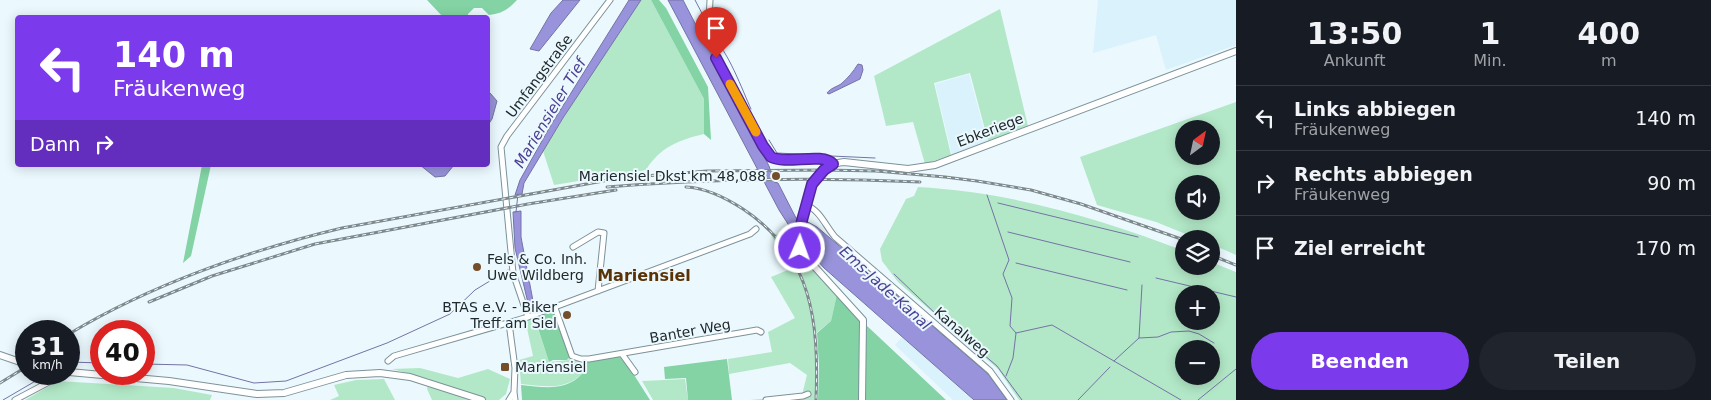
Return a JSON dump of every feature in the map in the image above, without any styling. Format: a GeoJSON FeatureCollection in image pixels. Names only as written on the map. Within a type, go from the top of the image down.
{"type":"FeatureCollection","features":[{"type":"Feature","properties":{"kind":"street","name":"Umfangstraße"},"geometry":{"type":"LineString","coordinates":[[528,317],[516,286],[511,264],[501,147],[507,136],[610,0]]}},
{"type":"Feature","properties":{"kind":"street"},"geometry":{"type":"LineString","coordinates":[[710,0],[708,40],[767,153],[776,159],[830,160],[833,164],[815,180],[802,216],[798,244],[804,255],[863,320],[862,400]]}},
{"type":"Feature","properties":{"kind":"street","name":"Ebkeriege"},"geometry":{"type":"LineString","coordinates":[[833,164],[844,162],[908,169],[925,167],[1236,51]]}},
{"type":"Feature","properties":{"kind":"street","name":"Kanalweg"},"geometry":{"type":"LineString","coordinates":[[806,205],[812,207],[818,213],[828,229],[836,237],[990,371],[1011,400]]}},
{"type":"Feature","properties":{"kind":"street"},"geometry":{"type":"LineString","coordinates":[[388,361],[394,356],[555,308],[750,234],[756,229]]}},
{"type":"Feature","properties":{"kind":"street"},"geometry":{"type":"LineString","coordinates":[[573,247],[598,232],[606,232],[598,291]]}},
{"type":"Feature","properties":{"kind":"street","name":"Banter Weg"},"geometry":{"type":"LineString","coordinates":[[555,308],[572,356],[580,359],[622,354],[757,330],[761,332]]}},
{"type":"Feature","properties":{"kind":"street"},"geometry":{"type":"LineString","coordinates":[[509,323],[515,368],[515,400]]}},
{"type":"Feature","properties":{"kind":"street"},"geometry":{"type":"LineString","coordinates":[[622,354],[636,372]]}},
{"type":"Feature","properties":{"kind":"street"},"geometry":{"type":"LineString","coordinates":[[0,355],[15,360]]}},
{"type":"Feature","properties":{"kind":"street"},"geometry":{"type":"LineString","coordinates":[[80,373],[169,381],[257,394],[284,393],[346,375],[380,372],[410,377],[482,400]]}},
{"type":"Feature","properties":{"kind":"street"},"geometry":{"type":"LineString","coordinates":[[16,400],[44,385]]}},
{"type":"Feature","properties":{"kind":"street"},"geometry":{"type":"LineString","coordinates":[[510,400],[514,392]]}},
{"type":"Feature","properties":{"kind":"street"},"geometry":{"type":"LineString","coordinates":[[766,400],[808,394]]}},
{"type":"Feature","properties":{"kind":"shaded area"},"geometry":{"type":"Polygon","coordinates":[[[1098,0],[1236,0],[1236,45],[1166,70],[1156,35],[1093,53],[1098,0]]]}},
{"type":"Feature","properties":{"kind":"shaded area"},"geometry":{"type":"Polygon","coordinates":[[[969,74],[987,141],[952,155],[935,84],[969,74]]]}},
{"type":"Feature","properties":{"kind":"shaded area"},"geometry":{"type":"Polygon","coordinates":[[[902,337],[973,400],[953,400],[895,345],[902,337]]]}},
{"type":"Feature","properties":{"kind":"green space"},"geometry":{"type":"Polygon","coordinates":[[[427,0],[517,0],[497,14],[489,15],[482,8],[474,8],[468,15],[441,15],[427,0]]]}},
{"type":"Feature","properties":{"kind":"green space"},"geometry":{"type":"Polygon","coordinates":[[[641,0],[651,0],[704,99],[704,134],[678,142],[664,150],[651,162],[646,170],[554,185],[543,151],[641,0]]]}},
{"type":"Feature","properties":{"kind":"green space"},"geometry":{"type":"Polygon","coordinates":[[[651,0],[659,0],[666,8],[708,87],[711,140],[704,134],[704,99],[651,0]]]}},
{"type":"Feature","properties":{"kind":"green space"},"geometry":{"type":"Polygon","coordinates":[[[1000,9],[1028,126],[988,141],[970,73],[934,83],[951,155],[925,164],[913,122],[886,126],[874,76],[1000,9]]]}},
{"type":"Feature","properties":{"kind":"green space"},"geometry":{"type":"Polygon","coordinates":[[[1236,102],[1236,255],[1220,248],[1220,230],[1176,230],[1156,222],[1097,205],[1080,157],[1175,124],[1175,165],[1220,165],[1220,120],[1185,120],[1236,102]]]}},
{"type":"Feature","properties":{"kind":"green space"},"geometry":{"type":"Polygon","coordinates":[[[202,167],[211,167],[191,256],[183,263],[202,167]]]}},
{"type":"Feature","properties":{"kind":"green space"},"geometry":{"type":"Polygon","coordinates":[[[918,187],[986,194],[1054,208],[1120,228],[1175,248],[1175,275],[1220,275],[1220,266],[1236,272],[1236,400],[1019,400],[998,369],[898,282],[882,261],[880,249],[906,199],[914,196],[918,187]]]}},
{"type":"Feature","properties":{"kind":"green space"},"geometry":{"type":"Polygon","coordinates":[[[780,234],[837,294],[831,321],[815,334],[815,400],[750,400],[802,395],[807,375],[790,363],[729,374],[728,359],[772,352],[768,332],[795,318],[771,277],[788,270],[788,262],[771,235],[780,234]]]}},
{"type":"Feature","properties":{"kind":"green space"},"geometry":{"type":"Polygon","coordinates":[[[837,294],[866,325],[946,400],[818,400],[819,366],[817,333],[831,321],[837,294]]]}},
{"type":"Feature","properties":{"kind":"green space"},"geometry":{"type":"Polygon","coordinates":[[[555,310],[571,356],[567,360],[553,360],[549,362],[534,316],[555,310]]]}},
{"type":"Feature","properties":{"kind":"green space"},"geometry":{"type":"Polygon","coordinates":[[[534,317],[549,362],[568,360],[572,356],[581,360],[582,374],[561,385],[537,386],[521,384],[519,360],[533,356],[525,319],[534,317]]]}},
{"type":"Feature","properties":{"kind":"green space"},"geometry":{"type":"Polygon","coordinates":[[[622,356],[650,400],[522,400],[521,385],[553,387],[568,384],[582,374],[581,360],[622,356]]]}},
{"type":"Feature","properties":{"kind":"green space"},"geometry":{"type":"Polygon","coordinates":[[[727,359],[732,400],[688,400],[686,378],[665,379],[664,367],[727,359]]]}},
{"type":"Feature","properties":{"kind":"green space"},"geometry":{"type":"Polygon","coordinates":[[[420,368],[458,378],[488,369],[510,379],[506,394],[499,400],[432,400],[427,389],[429,379],[392,369],[420,368]]]}},
{"type":"Feature","properties":{"kind":"green space"},"geometry":{"type":"Polygon","coordinates":[[[384,379],[395,400],[330,400],[339,396],[334,385],[356,380],[384,379]]]}},
{"type":"Feature","properties":{"kind":"green space"},"geometry":{"type":"Polygon","coordinates":[[[685,379],[688,400],[653,400],[642,381],[685,379]]]}},
{"type":"Feature","properties":{"kind":"green space"},"geometry":{"type":"Polygon","coordinates":[[[80,382],[90,383],[90,385],[174,388],[212,395],[210,400],[25,400],[51,385],[80,385],[80,382]]]}},
{"type":"Feature","properties":{"kind":"water"},"geometry":{"type":"Polygon","coordinates":[[[563,0],[580,0],[539,51],[530,49],[551,13],[563,0]]]}},
{"type":"Feature","properties":{"kind":"water"},"geometry":{"type":"Polygon","coordinates":[[[629,0],[641,0],[563,118],[524,183],[522,194],[515,195],[520,180],[551,125],[629,0]]]}},
{"type":"Feature","properties":{"kind":"water","name":"Ems-Jade-Kanal"},"geometry":{"type":"Polygon","coordinates":[[[668,0],[683,0],[769,166],[774,182],[778,183],[796,218],[817,227],[862,265],[988,374],[1007,400],[974,400],[824,268],[795,235],[779,210],[668,0]]]}},
{"type":"Feature","properties":{"kind":"water"},"geometry":{"type":"Polygon","coordinates":[[[858,64],[862,65],[863,70],[860,79],[829,94],[827,93],[844,82],[858,64]]]}},
{"type":"Feature","properties":{"kind":"water"},"geometry":{"type":"Polygon","coordinates":[[[490,93],[497,101],[490,122],[490,93]]]}},
{"type":"Feature","properties":{"kind":"water"},"geometry":{"type":"Polygon","coordinates":[[[422,167],[452,167],[445,176],[435,177],[422,167]]]}},
{"type":"Feature","properties":{"kind":"water"},"geometry":{"type":"Polygon","coordinates":[[[521,211],[521,237],[533,301],[528,303],[515,248],[513,212],[521,211]]]}},
{"type":"Feature","properties":{"kind":"waterway"},"geometry":{"type":"LineString","coordinates":[[695,0],[705,19],[706,29]]}},
{"type":"Feature","properties":{"kind":"waterway"},"geometry":{"type":"LineString","coordinates":[[712,38],[718,43],[729,60],[751,109]]}},
{"type":"Feature","properties":{"kind":"waterway"},"geometry":{"type":"LineString","coordinates":[[769,140],[777,153],[818,155]]}},
{"type":"Feature","properties":{"kind":"waterway"},"geometry":{"type":"LineString","coordinates":[[831,156],[875,158]]}},
{"type":"Feature","properties":{"kind":"waterway","name":"Mariensieler Tief"},"geometry":{"type":"LineString","coordinates":[[516,212],[518,194]]}},
{"type":"Feature","properties":{"kind":"waterway"},"geometry":{"type":"LineString","coordinates":[[987,195],[1009,260],[1003,274],[1012,298],[1010,326],[1016,333],[1013,358],[1006,376]]}},
{"type":"Feature","properties":{"kind":"waterway"},"geometry":{"type":"LineString","coordinates":[[998,203],[1138,237]]}},
{"type":"Feature","properties":{"kind":"waterway"},"geometry":{"type":"LineString","coordinates":[[1008,232],[1130,262]]}},
{"type":"Feature","properties":{"kind":"waterway"},"geometry":{"type":"LineString","coordinates":[[1016,263],[1127,290]]}},
{"type":"Feature","properties":{"kind":"waterway"},"geometry":{"type":"LineString","coordinates":[[155,364],[187,365],[254,383],[286,381],[387,343],[450,314],[475,290],[508,270]]}},
{"type":"Feature","properties":{"kind":"waterway","name":"Ems-Jade-Kanal"},"geometry":{"type":"LineString","coordinates":[[894,274],[938,316],[997,366],[1022,400]]}},
{"type":"Feature","properties":{"kind":"waterway"},"geometry":{"type":"LineString","coordinates":[[1156,278],[1236,297]]}},
{"type":"Feature","properties":{"kind":"waterway"},"geometry":{"type":"LineString","coordinates":[[1114,361],[1139,338],[1142,285]]}},
{"type":"Feature","properties":{"kind":"waterway","name":"Mariensieler Tief"},"geometry":{"type":"LineString","coordinates":[[530,302],[531,306]]}},
{"type":"Feature","properties":{"kind":"waterway"},"geometry":{"type":"LineString","coordinates":[[1016,333],[1052,325],[1181,400]]}},
{"type":"Feature","properties":{"kind":"waterway"},"geometry":{"type":"LineString","coordinates":[[1139,338],[1158,337],[1171,332],[1189,331],[1209,340]]}},
{"type":"Feature","properties":{"kind":"waterway"},"geometry":{"type":"LineString","coordinates":[[80,362],[90,363]]}},
{"type":"Feature","properties":{"kind":"waterway"},"geometry":{"type":"LineString","coordinates":[[1078,400],[1110,367]]}},
{"type":"Feature","properties":{"kind":"waterway"},"geometry":{"type":"LineString","coordinates":[[1198,400],[1236,369]]}},
{"type":"Feature","properties":{"kind":"waterway"},"geometry":{"type":"LineString","coordinates":[[3,400],[29,385]]}},
{"type":"Feature","properties":{"kind":"railway"},"geometry":{"type":"LineString","coordinates":[[80,328],[133,300],[201,271],[307,237],[342,228],[620,178],[707,171],[824,170],[876,171],[945,177],[1031,190],[1081,204],[1175,237]]}},
{"type":"Feature","properties":{"kind":"railway"},"geometry":{"type":"LineString","coordinates":[[607,187],[685,182],[764,180],[920,182]]}},
{"type":"Feature","properties":{"kind":"railway"},"geometry":{"type":"LineString","coordinates":[[686,187],[723,197],[743,209],[766,227],[784,247],[798,269],[807,293],[813,318],[816,344],[816,400]]}},
{"type":"Feature","properties":{"kind":"railway"},"geometry":{"type":"LineString","coordinates":[[149,302],[212,276],[315,244],[528,204],[616,190]]}},
{"type":"Feature","properties":{"kind":"railway"},"geometry":{"type":"LineString","coordinates":[[1220,259],[1236,265]]}},
{"type":"Feature","properties":{"kind":"railway"},"geometry":{"type":"LineString","coordinates":[[0,383],[15,374]]}},
{"type":"Feature","properties":{"kind":"slow traffic"},"geometry":{"type":"LineString","coordinates":[[730,84],[756,132]]}},
{"type":"Feature","properties":{"kind":"place","name":"Mariensiel Dkst km 48,088"},"geometry":{"type":"Point","coordinates":[776,176]}},
{"type":"Feature","properties":{"kind":"place","name":"Fels & Co. Inh. Uwe Wildberg"},"geometry":{"type":"Point","coordinates":[477,267]}},
{"type":"Feature","properties":{"kind":"place","name":"BTAS e.V. - Biker Treff am Siel"},"geometry":{"type":"Point","coordinates":[567,315]}},
{"type":"Feature","properties":{"kind":"place","name":"Mariensiel"},"geometry":{"type":"Point","coordinates":[505,367]}},
{"type":"Feature","properties":{"kind":"district","name":"Mariensiel"},"geometry":{"type":"Point","coordinates":[644,275]}},
{"type":"Feature","properties":{"kind":"route"},"geometry":{"type":"LineString","coordinates":[[716,58],[763,146],[771,157],[782,160],[830,160],[833,164],[824,170],[812,184],[798,235],[800,248]]}}]}
